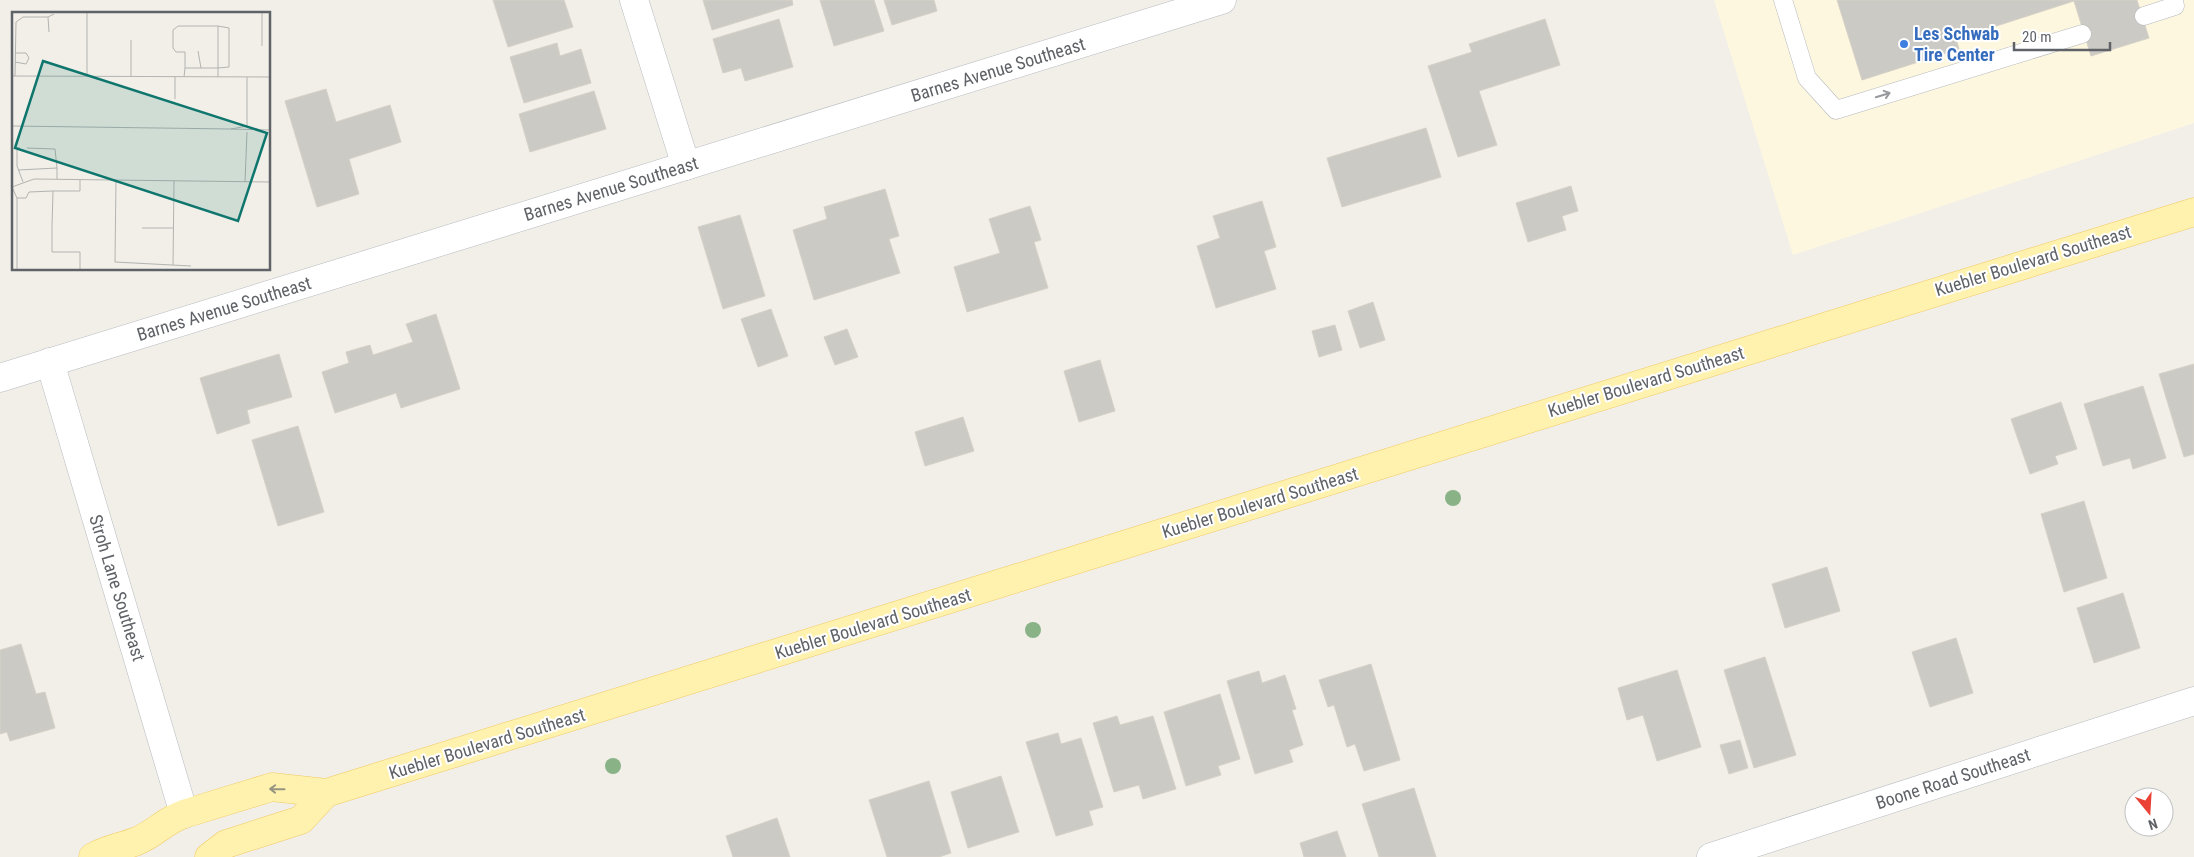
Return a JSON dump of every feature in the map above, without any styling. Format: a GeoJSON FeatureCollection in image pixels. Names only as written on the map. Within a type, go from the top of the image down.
{"type":"FeatureCollection","features":[{"type":"Feature","properties":{"kind":"main road","name":"Kuebler Boulevard Southeast"},"geometry":{"type":"LineString","coordinates":[[93,857],[103,851],[136,841],[170,819],[184,814],[272,788],[326,793],[2194,212]]}},
{"type":"Feature","properties":{"kind":"main road","name":"Kuebler Boulevard Southeast"},"geometry":{"type":"LineString","coordinates":[[209,857],[226,844],[301,820],[326,793]]}},
{"type":"Feature","properties":{"kind":"street"},"geometry":{"type":"LineString","coordinates":[[634,0],[686,166]]}},
{"type":"Feature","properties":{"kind":"street","name":"Barnes Avenue Southeast"},"geometry":{"type":"LineString","coordinates":[[0,378],[1208,2]]}},
{"type":"Feature","properties":{"kind":"street","name":"Stroh Lane Southeast"},"geometry":{"type":"LineString","coordinates":[[50,362],[184,814]]}},
{"type":"Feature","properties":{"kind":"street","name":"Boone Road Southeast"},"geometry":{"type":"LineString","coordinates":[[1711,857],[1759,850],[2194,701]]}},
{"type":"Feature","properties":{"kind":"lane"},"geometry":{"type":"LineString","coordinates":[[1783,0],[1807,78],[1836,110],[2082,34]]}},
{"type":"Feature","properties":{"kind":"lane"},"geometry":{"type":"LineString","coordinates":[[2144,16],[2174,3]]}},
{"type":"Feature","properties":{"kind":"shaded area"},"geometry":{"type":"Polygon","coordinates":[[[1714,0],[2194,0],[2194,123],[1793,255],[1714,0]]]}},
{"type":"Feature","properties":{"kind":"building"},"geometry":{"type":"Polygon","coordinates":[[[493,0],[564,0],[573,27],[508,47],[493,0]]]}},
{"type":"Feature","properties":{"kind":"building"},"geometry":{"type":"Polygon","coordinates":[[[703,0],[792,0],[793,5],[712,30],[703,0]]]}},
{"type":"Feature","properties":{"kind":"building"},"geometry":{"type":"Polygon","coordinates":[[[820,0],[874,0],[884,31],[834,46],[820,0]]]}},
{"type":"Feature","properties":{"kind":"building"},"geometry":{"type":"Polygon","coordinates":[[[884,0],[934,0],[937,11],[892,25],[884,0]]]}},
{"type":"Feature","properties":{"kind":"building","name":"Les Schwab Tire Center"},"geometry":{"type":"Polygon","coordinates":[[[1837,0],[2137,0],[2149,38],[2091,56],[2074,1],[1956,39],[1959,49],[1862,80],[1837,0]]]}},
{"type":"Feature","properties":{"kind":"building"},"geometry":{"type":"Polygon","coordinates":[[[779,19],[793,67],[745,81],[741,68],[723,73],[713,39],[779,19]]]}},
{"type":"Feature","properties":{"kind":"building"},"geometry":{"type":"Polygon","coordinates":[[[1545,19],[1560,65],[1479,91],[1497,145],[1458,157],[1428,66],[1472,52],[1469,44],[1545,19]]]}},
{"type":"Feature","properties":{"kind":"building"},"geometry":{"type":"Polygon","coordinates":[[[557,43],[560,56],[581,49],[591,83],[524,103],[510,57],[557,43]]]}},
{"type":"Feature","properties":{"kind":"building"},"geometry":{"type":"Polygon","coordinates":[[[326,89],[336,122],[390,105],[401,142],[349,159],[359,194],[317,207],[285,101],[326,89]]]}},
{"type":"Feature","properties":{"kind":"building"},"geometry":{"type":"Polygon","coordinates":[[[594,91],[606,129],[530,152],[519,114],[594,91]]]}},
{"type":"Feature","properties":{"kind":"building"},"geometry":{"type":"Polygon","coordinates":[[[1426,128],[1441,177],[1342,207],[1327,158],[1426,128]]]}},
{"type":"Feature","properties":{"kind":"building"},"geometry":{"type":"Polygon","coordinates":[[[1571,186],[1578,211],[1562,216],[1566,230],[1528,242],[1516,203],[1571,186]]]}},
{"type":"Feature","properties":{"kind":"building"},"geometry":{"type":"Polygon","coordinates":[[[885,189],[899,236],[889,239],[900,273],[814,300],[793,230],[827,219],[824,207],[885,189]]]}},
{"type":"Feature","properties":{"kind":"building"},"geometry":{"type":"Polygon","coordinates":[[[1262,201],[1276,247],[1264,251],[1276,289],[1216,308],[1197,246],[1220,238],[1213,216],[1262,201]]]}},
{"type":"Feature","properties":{"kind":"building"},"geometry":{"type":"Polygon","coordinates":[[[1030,206],[1041,240],[1034,242],[1048,288],[967,312],[954,267],[1000,253],[989,219],[1030,206]]]}},
{"type":"Feature","properties":{"kind":"building"},"geometry":{"type":"Polygon","coordinates":[[[740,215],[765,296],[723,309],[698,227],[740,215]]]}},
{"type":"Feature","properties":{"kind":"building"},"geometry":{"type":"Polygon","coordinates":[[[1373,302],[1385,340],[1360,348],[1348,311],[1373,302]]]}},
{"type":"Feature","properties":{"kind":"building"},"geometry":{"type":"Polygon","coordinates":[[[771,309],[788,356],[758,367],[741,319],[771,309]]]}},
{"type":"Feature","properties":{"kind":"building"},"geometry":{"type":"Polygon","coordinates":[[[436,314],[460,389],[401,408],[396,393],[335,413],[322,372],[349,363],[346,352],[370,345],[373,355],[413,342],[406,324],[436,314]]]}},
{"type":"Feature","properties":{"kind":"building"},"geometry":{"type":"Polygon","coordinates":[[[1335,325],[1342,350],[1319,357],[1312,331],[1335,325]]]}},
{"type":"Feature","properties":{"kind":"building"},"geometry":{"type":"Polygon","coordinates":[[[847,329],[858,357],[835,365],[824,337],[847,329]]]}},
{"type":"Feature","properties":{"kind":"building"},"geometry":{"type":"Polygon","coordinates":[[[279,354],[292,397],[247,410],[250,423],[217,434],[200,378],[279,354]]]}},
{"type":"Feature","properties":{"kind":"building"},"geometry":{"type":"Polygon","coordinates":[[[1100,360],[1115,411],[1079,422],[1064,371],[1100,360]]]}},
{"type":"Feature","properties":{"kind":"building"},"geometry":{"type":"Polygon","coordinates":[[[2194,364],[2194,454],[2184,457],[2159,374],[2194,364]]]}},
{"type":"Feature","properties":{"kind":"building"},"geometry":{"type":"Polygon","coordinates":[[[2143,386],[2166,458],[2133,469],[2130,458],[2103,466],[2084,404],[2143,386]]]}},
{"type":"Feature","properties":{"kind":"building"},"geometry":{"type":"Polygon","coordinates":[[[2061,402],[2077,449],[2055,456],[2058,464],[2030,474],[2011,419],[2061,402]]]}},
{"type":"Feature","properties":{"kind":"building"},"geometry":{"type":"Polygon","coordinates":[[[963,417],[974,451],[925,466],[915,432],[963,417]]]}},
{"type":"Feature","properties":{"kind":"building"},"geometry":{"type":"Polygon","coordinates":[[[298,426],[324,512],[278,526],[252,440],[298,426]]]}},
{"type":"Feature","properties":{"kind":"building"},"geometry":{"type":"Polygon","coordinates":[[[2084,501],[2107,578],[2064,592],[2041,514],[2084,501]]]}},
{"type":"Feature","properties":{"kind":"building"},"geometry":{"type":"Polygon","coordinates":[[[1827,567],[1840,611],[1785,628],[1772,584],[1827,567]]]}},
{"type":"Feature","properties":{"kind":"building"},"geometry":{"type":"Polygon","coordinates":[[[2123,593],[2140,648],[2094,663],[2077,608],[2123,593]]]}},
{"type":"Feature","properties":{"kind":"building"},"geometry":{"type":"Polygon","coordinates":[[[1956,638],[1973,693],[1930,707],[1912,652],[1956,638]]]}},
{"type":"Feature","properties":{"kind":"building"},"geometry":{"type":"Polygon","coordinates":[[[21,644],[36,694],[45,692],[55,728],[10,741],[7,732],[0,734],[0,650],[21,644]]]}},
{"type":"Feature","properties":{"kind":"building"},"geometry":{"type":"Polygon","coordinates":[[[1765,657],[1796,755],[1754,768],[1724,670],[1765,657]]]}},
{"type":"Feature","properties":{"kind":"building"},"geometry":{"type":"Polygon","coordinates":[[[1371,664],[1400,760],[1364,771],[1355,744],[1347,747],[1334,705],[1328,707],[1319,680],[1371,664]]]}},
{"type":"Feature","properties":{"kind":"building"},"geometry":{"type":"Polygon","coordinates":[[[1677,670],[1701,747],[1657,761],[1643,715],[1627,720],[1618,688],[1677,670]]]}},
{"type":"Feature","properties":{"kind":"building"},"geometry":{"type":"Polygon","coordinates":[[[1259,671],[1262,683],[1285,675],[1296,709],[1292,710],[1303,745],[1289,750],[1293,762],[1255,774],[1227,681],[1259,671]]]}},
{"type":"Feature","properties":{"kind":"building"},"geometry":{"type":"Polygon","coordinates":[[[1220,694],[1240,759],[1218,766],[1221,775],[1186,786],[1164,712],[1220,694]]]}},
{"type":"Feature","properties":{"kind":"building"},"geometry":{"type":"Polygon","coordinates":[[[1117,716],[1120,725],[1153,716],[1176,789],[1143,799],[1139,785],[1114,792],[1093,723],[1117,716]]]}},
{"type":"Feature","properties":{"kind":"building"},"geometry":{"type":"Polygon","coordinates":[[[1058,733],[1061,744],[1081,738],[1103,807],[1089,811],[1093,825],[1056,836],[1026,742],[1058,733]]]}},
{"type":"Feature","properties":{"kind":"building"},"geometry":{"type":"Polygon","coordinates":[[[1740,740],[1748,768],[1729,774],[1720,745],[1740,740]]]}},
{"type":"Feature","properties":{"kind":"building"},"geometry":{"type":"Polygon","coordinates":[[[1001,776],[1019,832],[968,848],[951,792],[1001,776]]]}},
{"type":"Feature","properties":{"kind":"building"},"geometry":{"type":"Polygon","coordinates":[[[929,781],[951,853],[939,857],[887,857],[869,800],[929,781]]]}},
{"type":"Feature","properties":{"kind":"building"},"geometry":{"type":"Polygon","coordinates":[[[1414,788],[1436,857],[1379,857],[1362,804],[1414,788]]]}},
{"type":"Feature","properties":{"kind":"building"},"geometry":{"type":"Polygon","coordinates":[[[777,818],[790,857],[733,857],[726,836],[777,818]]]}},
{"type":"Feature","properties":{"kind":"building"},"geometry":{"type":"Polygon","coordinates":[[[1337,831],[1346,857],[1304,857],[1300,843],[1337,831]]]}},
{"type":"Feature","properties":{"kind":"place","name":"Les Schwab Tire Center"},"geometry":{"type":"Point","coordinates":[1904,44]}}]}
